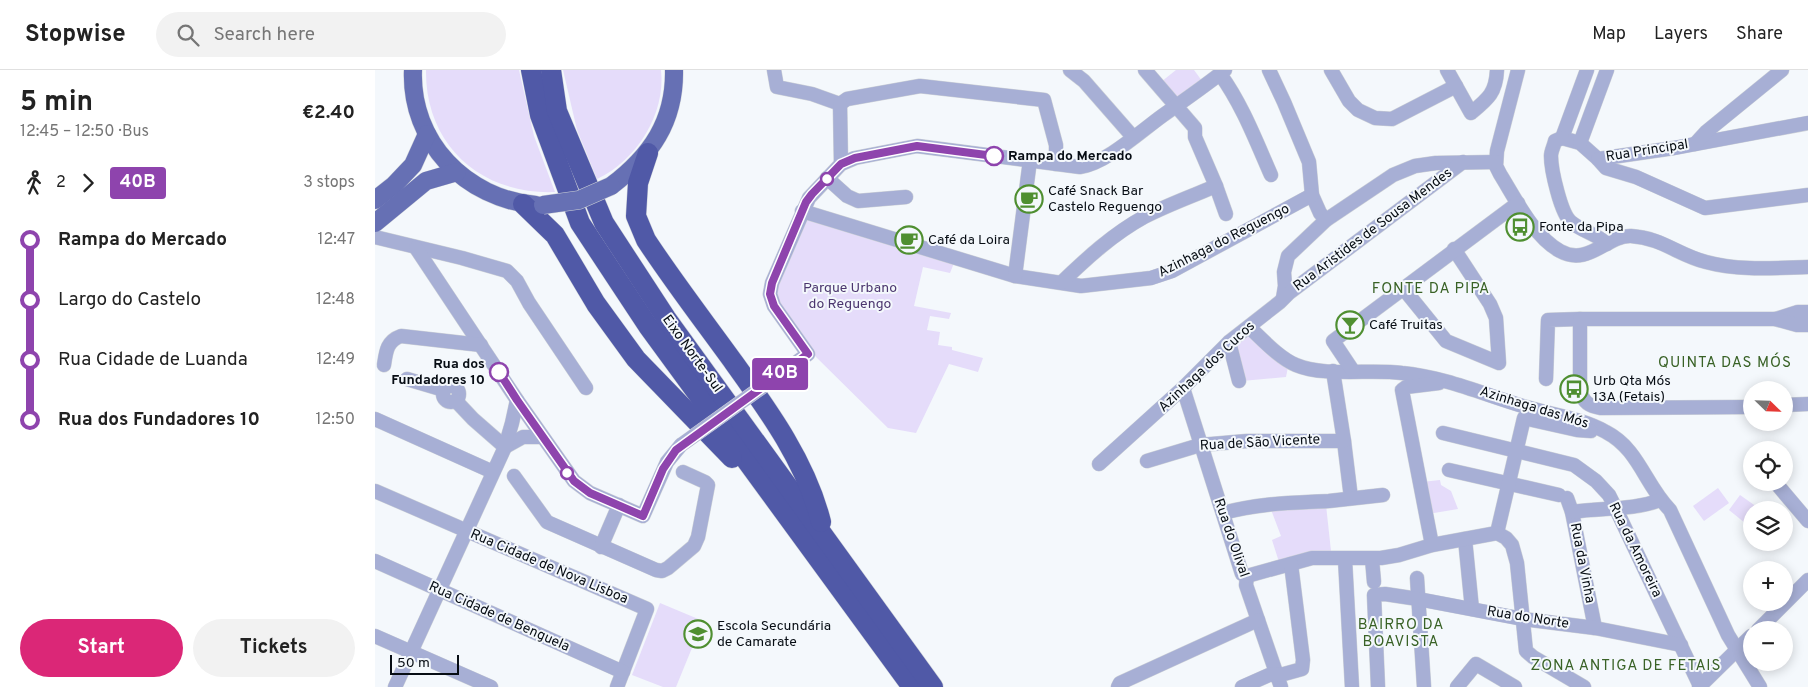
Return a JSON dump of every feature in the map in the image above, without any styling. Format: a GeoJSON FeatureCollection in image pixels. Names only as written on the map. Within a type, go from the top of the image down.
{"type":"FeatureCollection","features":[{"type":"Feature","properties":{"kind":"highway","name":"Eixo Norte-Sul"},"geometry":{"type":"LineString","coordinates":[[531,70],[540,115],[579,223],[649,326],[911,687]]}},
{"type":"Feature","properties":{"kind":"highway","name":"Eixo Norte-Sul"},"geometry":{"type":"LineString","coordinates":[[551,70],[557,111],[604,223],[666,318],[933,687]]}},
{"type":"Feature","properties":{"kind":"highway"},"geometry":{"type":"LineString","coordinates":[[648,153],[638,183],[636,216],[646,240],[772,415],[806,478],[816,502],[825,536]]}},
{"type":"Feature","properties":{"kind":"highway"},"geometry":{"type":"LineString","coordinates":[[523,204],[555,235],[595,304],[636,359],[726,451],[751,482],[773,495]]}},
{"type":"Feature","properties":{"kind":"main road"},"geometry":{"type":"LineString","coordinates":[[411,73],[417,107],[427,134],[440,155],[457,172],[477,187],[499,198],[523,204],[543,205],[579,200],[611,186],[631,171],[648,153],[661,132],[670,108],[674,70]]}},
{"type":"Feature","properties":{"kind":"main road"},"geometry":{"type":"LineString","coordinates":[[375,200],[413,165],[427,134]]}},
{"type":"Feature","properties":{"kind":"main road"},"geometry":{"type":"LineString","coordinates":[[375,223],[426,181],[457,172]]}},
{"type":"Feature","properties":{"kind":"street"},"geometry":{"type":"LineString","coordinates":[[774,70],[777,87],[812,94],[840,104]]}},
{"type":"Feature","properties":{"kind":"street"},"geometry":{"type":"LineString","coordinates":[[1070,70],[1085,81],[1133,137]]}},
{"type":"Feature","properties":{"kind":"street"},"geometry":{"type":"LineString","coordinates":[[1145,70],[1195,128],[1195,137],[1226,214]]}},
{"type":"Feature","properties":{"kind":"street"},"geometry":{"type":"LineString","coordinates":[[1269,70],[1309,162],[1312,195],[1320,213],[1326,220]]}},
{"type":"Feature","properties":{"kind":"street"},"geometry":{"type":"LineString","coordinates":[[1331,70],[1349,101],[1358,110],[1375,118],[1392,119],[1456,86]]}},
{"type":"Feature","properties":{"kind":"street"},"geometry":{"type":"LineString","coordinates":[[1447,70],[1471,113],[1492,94],[1497,80],[1497,70]]}},
{"type":"Feature","properties":{"kind":"street"},"geometry":{"type":"LineString","coordinates":[[1518,70],[1496,162],[1499,174],[1547,242],[1562,252],[1574,254],[1589,253],[1621,237],[1634,236],[1664,243],[1689,256],[1713,264],[1746,268],[1808,267]]}},
{"type":"Feature","properties":{"kind":"street"},"geometry":{"type":"LineString","coordinates":[[1587,70],[1562,138],[1555,141],[1551,156],[1563,210],[1569,221],[1578,228],[1601,237],[1607,244]]}},
{"type":"Feature","properties":{"kind":"street"},"geometry":{"type":"LineString","coordinates":[[1580,144],[1607,70]]}},
{"type":"Feature","properties":{"kind":"street"},"geometry":{"type":"LineString","coordinates":[[1695,144],[1706,132],[1782,70]]}},
{"type":"Feature","properties":{"kind":"street"},"geometry":{"type":"LineString","coordinates":[[417,248],[517,400],[574,481],[590,493],[643,516],[667,462],[681,446],[808,354],[774,306],[770,294],[772,283],[809,198],[841,164],[855,158],[917,146],[1080,167],[1090,166],[1222,72],[1271,174]]}},
{"type":"Feature","properties":{"kind":"street"},"geometry":{"type":"LineString","coordinates":[[840,104],[847,99],[920,86],[1045,100],[1056,145],[1056,164]]}},
{"type":"Feature","properties":{"kind":"street"},"geometry":{"type":"LineString","coordinates":[[840,104],[841,164]]}},
{"type":"Feature","properties":{"kind":"street","name":"Rua Principal"},"geometry":{"type":"LineString","coordinates":[[1562,138],[1580,144],[1598,159],[1695,144],[1808,123]]}},
{"type":"Feature","properties":{"kind":"street"},"geometry":{"type":"LineString","coordinates":[[1598,159],[1606,168],[1636,177],[1705,208],[1808,195]]}},
{"type":"Feature","properties":{"kind":"street"},"geometry":{"type":"LineString","coordinates":[[1015,276],[1030,160]]}},
{"type":"Feature","properties":{"kind":"street"},"geometry":{"type":"LineString","coordinates":[[1283,298],[1285,286],[1284,272],[1288,256],[1326,220],[1393,175],[1415,166],[1448,162],[1496,162]]}},
{"type":"Feature","properties":{"kind":"street","name":"Rua Aristides de Sousa Mendes"},"geometry":{"type":"LineString","coordinates":[[1283,298],[1463,162]]}},
{"type":"Feature","properties":{"kind":"street"},"geometry":{"type":"LineString","coordinates":[[827,178],[847,196],[858,201],[906,196]]}},
{"type":"Feature","properties":{"kind":"street"},"geometry":{"type":"LineString","coordinates":[[1062,282],[1089,256],[1117,234],[1144,217],[1216,186]]}},
{"type":"Feature","properties":{"kind":"street","name":"Azinhaga do Reguengo"},"geometry":{"type":"LineString","coordinates":[[802,211],[1015,276],[1081,286],[1151,278],[1172,271],[1312,195]]}},
{"type":"Feature","properties":{"kind":"street"},"geometry":{"type":"LineString","coordinates":[[1353,371],[1333,341],[1518,203]]}},
{"type":"Feature","properties":{"kind":"street"},"geometry":{"type":"LineString","coordinates":[[375,237],[463,258],[507,271],[517,281],[529,303],[586,388]]}},
{"type":"Feature","properties":{"kind":"street"},"geometry":{"type":"LineString","coordinates":[[1403,288],[1446,341],[1499,363],[1496,318],[1490,304],[1455,249]]}},
{"type":"Feature","properties":{"kind":"street","name":"Azinhaga dos Cucos"},"geometry":{"type":"LineString","coordinates":[[1099,464],[1183,388],[1229,342],[1283,298]]}},
{"type":"Feature","properties":{"kind":"street"},"geometry":{"type":"LineString","coordinates":[[1775,319],[1797,312],[1808,312]]}},
{"type":"Feature","properties":{"kind":"street"},"geometry":{"type":"LineString","coordinates":[[1546,379],[1546,330],[1548,320],[1775,319],[1797,325],[1808,325]]}},
{"type":"Feature","properties":{"kind":"street"},"geometry":{"type":"LineString","coordinates":[[1580,320],[1580,391],[1582,399],[1589,406],[1601,408],[1743,407]]}},
{"type":"Feature","properties":{"kind":"street","name":"Azinhaga das Mós"},"geometry":{"type":"LineString","coordinates":[[1249,327],[1273,349],[1295,365],[1317,370],[1402,372],[1452,382],[1527,407],[1580,421],[1606,432],[1632,453],[1660,500],[1670,510],[1728,635],[1760,687]]}},
{"type":"Feature","properties":{"kind":"street"},"geometry":{"type":"LineString","coordinates":[[384,365],[386,349],[395,339],[401,336],[481,344]]}},
{"type":"Feature","properties":{"kind":"street"},"geometry":{"type":"LineString","coordinates":[[1229,342],[1239,381]]}},
{"type":"Feature","properties":{"kind":"street"},"geometry":{"type":"LineString","coordinates":[[1333,371],[1345,440],[1351,498]]}},
{"type":"Feature","properties":{"kind":"street"},"geometry":{"type":"LineString","coordinates":[[407,379],[444,390],[443,396],[446,401],[451,403],[456,401],[505,447]]}},
{"type":"Feature","properties":{"kind":"street"},"geometry":{"type":"LineString","coordinates":[[1432,545],[1402,390],[1406,387],[1452,382]]}},
{"type":"Feature","properties":{"kind":"street","name":"Rua do Olival"},"geometry":{"type":"LineString","coordinates":[[1183,388],[1242,574],[1247,576],[1246,584],[1279,680]]}},
{"type":"Feature","properties":{"kind":"street"},"geometry":{"type":"LineString","coordinates":[[395,687],[505,447],[517,400]]}},
{"type":"Feature","properties":{"kind":"street"},"geometry":{"type":"LineString","coordinates":[[1793,403],[1808,404]]}},
{"type":"Feature","properties":{"kind":"street"},"geometry":{"type":"LineString","coordinates":[[1793,410],[1808,410]]}},
{"type":"Feature","properties":{"kind":"street"},"geometry":{"type":"LineString","coordinates":[[1497,534],[1524,418],[1577,430],[1606,432]]}},
{"type":"Feature","properties":{"kind":"street"},"geometry":{"type":"LineString","coordinates":[[375,419],[493,472]]}},
{"type":"Feature","properties":{"kind":"street","name":"Rua da Amoreira"},"geometry":{"type":"LineString","coordinates":[[1443,433],[1574,465],[1596,481],[1609,495],[1702,686]]}},
{"type":"Feature","properties":{"kind":"street"},"geometry":{"type":"LineString","coordinates":[[505,447],[523,437],[542,437]]}},
{"type":"Feature","properties":{"kind":"street","name":"Rua de São Vicente"},"geometry":{"type":"LineString","coordinates":[[1147,461],[1201,445],[1247,441],[1345,440]]}},
{"type":"Feature","properties":{"kind":"street","name":"Rua da Vinha"},"geometry":{"type":"LineString","coordinates":[[1449,470],[1563,496],[1572,512],[1595,628]]}},
{"type":"Feature","properties":{"kind":"street"},"geometry":{"type":"LineString","coordinates":[[514,476],[547,522],[601,547],[662,571],[687,553],[694,546],[698,537],[708,485],[683,472]]}},
{"type":"Feature","properties":{"kind":"street","name":"Rua Cidade de Nova Lisboa"},"geometry":{"type":"LineString","coordinates":[[375,491],[465,532],[647,609],[617,687]]}},
{"type":"Feature","properties":{"kind":"street"},"geometry":{"type":"LineString","coordinates":[[1783,491],[1808,521]]}},
{"type":"Feature","properties":{"kind":"street"},"geometry":{"type":"LineString","coordinates":[[1223,513],[1247,506],[1263,504],[1383,495]]}},
{"type":"Feature","properties":{"kind":"street"},"geometry":{"type":"LineString","coordinates":[[1572,512],[1616,509],[1660,500]]}},
{"type":"Feature","properties":{"kind":"street"},"geometry":{"type":"LineString","coordinates":[[601,547],[619,505]]}},
{"type":"Feature","properties":{"kind":"street"},"geometry":{"type":"LineString","coordinates":[[1247,576],[1313,558],[1372,559],[1399,555],[1432,545],[1497,534],[1506,538],[1512,545],[1517,563],[1526,651],[1533,658],[1584,687]]}},
{"type":"Feature","properties":{"kind":"street"},"geometry":{"type":"LineString","coordinates":[[1465,539],[1472,609]]}},
{"type":"Feature","properties":{"kind":"street"},"geometry":{"type":"LineString","coordinates":[[1345,559],[1352,687]]}},
{"type":"Feature","properties":{"kind":"street"},"geometry":{"type":"LineString","coordinates":[[1372,559],[1378,687]]}},
{"type":"Feature","properties":{"kind":"street","name":"Rua Cidade de Benguela"},"geometry":{"type":"LineString","coordinates":[[375,561],[623,672]]}},
{"type":"Feature","properties":{"kind":"street"},"geometry":{"type":"LineString","coordinates":[[1242,687],[1269,675],[1279,680],[1302,669],[1303,660],[1291,564]]}},
{"type":"Feature","properties":{"kind":"street"},"geometry":{"type":"LineString","coordinates":[[1417,578],[1424,687]]}},
{"type":"Feature","properties":{"kind":"street"},"geometry":{"type":"LineString","coordinates":[[1767,621],[1808,580]]}},
{"type":"Feature","properties":{"kind":"street","name":"Rua do Norte"},"geometry":{"type":"LineString","coordinates":[[1374,589],[1385,594],[1523,619],[1595,628],[1681,645]]}},
{"type":"Feature","properties":{"kind":"street"},"geometry":{"type":"LineString","coordinates":[[1118,687],[1120,683],[1259,620]]}},
{"type":"Feature","properties":{"kind":"street"},"geometry":{"type":"LineString","coordinates":[[375,636],[491,687]]}},
{"type":"Feature","properties":{"kind":"street"},"geometry":{"type":"LineString","coordinates":[[1702,686],[1743,644]]}},
{"type":"Feature","properties":{"kind":"street"},"geometry":{"type":"LineString","coordinates":[[1457,687],[1476,664],[1515,687]]}},
{"type":"Feature","properties":{"kind":"green space"},"geometry":{"type":"Polygon","coordinates":[[[426,70],[519,70],[534,136],[555,192],[528,191],[503,185],[481,174],[462,160],[447,142],[435,121],[428,97],[426,70]]]}},
{"type":"Feature","properties":{"kind":"green space"},"geometry":{"type":"Polygon","coordinates":[[[563,70],[661,70],[659,103],[645,134],[624,161],[597,179],[577,130],[563,70]]]}},
{"type":"Feature","properties":{"kind":"green space"},"geometry":{"type":"Polygon","coordinates":[[[1176,70],[1194,70],[1205,85],[1179,104],[1161,82],[1176,70]]]}},
{"type":"Feature","properties":{"kind":"green space","name":"Parque Urbano do Reguengo"},"geometry":{"type":"Polygon","coordinates":[[[809,218],[954,263],[950,273],[923,267],[914,306],[951,313],[949,319],[930,316],[927,330],[940,332],[938,345],[952,347],[952,350],[983,358],[978,372],[949,364],[916,433],[888,428],[814,355],[782,311],[775,292],[801,224],[809,218]]]}},
{"type":"Feature","properties":{"kind":"green space"},"geometry":{"type":"Polygon","coordinates":[[[1249,333],[1288,367],[1286,377],[1242,381],[1234,346],[1249,333]]]}},
{"type":"Feature","properties":{"kind":"green space"},"geometry":{"type":"Polygon","coordinates":[[[1440,480],[1441,485],[1451,491],[1458,509],[1428,514],[1422,482],[1440,480]]]}},
{"type":"Feature","properties":{"kind":"green space"},"geometry":{"type":"Polygon","coordinates":[[[1718,488],[1729,503],[1704,521],[1693,506],[1718,488]]]}},
{"type":"Feature","properties":{"kind":"green space"},"geometry":{"type":"Polygon","coordinates":[[[1740,495],[1748,501],[1743,501],[1743,521],[1729,510],[1740,495]]]}},
{"type":"Feature","properties":{"kind":"green space"},"geometry":{"type":"Polygon","coordinates":[[[1326,505],[1331,551],[1322,551],[1279,562],[1272,540],[1281,536],[1270,507],[1326,505]]]}},
{"type":"Feature","properties":{"kind":"green space"},"geometry":{"type":"Polygon","coordinates":[[[660,603],[703,621],[676,687],[663,687],[632,675],[660,603]]]}},
{"type":"Feature","properties":{"kind":"bus line","name":"40B"},"geometry":{"type":"LineString","coordinates":[[499,372],[574,481],[590,493],[643,516],[663,469],[676,450],[808,354],[771,301],[770,290],[806,202],[841,164],[855,158],[917,146],[994,156]]}},
{"type":"Feature","properties":{"kind":"place","name":"Rampa do Mercado"},"geometry":{"type":"Point","coordinates":[994,156]}},
{"type":"Feature","properties":{"kind":"place","name":"Café Snack Bar Castelo Reguengo"},"geometry":{"type":"Point","coordinates":[1029,199]}},
{"type":"Feature","properties":{"kind":"place","name":"Fonte da Pipa"},"geometry":{"type":"Point","coordinates":[1520,227]}},
{"type":"Feature","properties":{"kind":"place","name":"Café da Loira"},"geometry":{"type":"Point","coordinates":[909,240]}},
{"type":"Feature","properties":{"kind":"place","name":"Café Truitas"},"geometry":{"type":"Point","coordinates":[1350,325]}},
{"type":"Feature","properties":{"kind":"place","name":"Rua dos Fundadores 10"},"geometry":{"type":"Point","coordinates":[499,372]}},
{"type":"Feature","properties":{"kind":"place","name":"Urb Qta Mós 13A (Fetais)"},"geometry":{"type":"Point","coordinates":[1574,389]}},
{"type":"Feature","properties":{"kind":"place","name":"Escola Secundária de Camarate"},"geometry":{"type":"Point","coordinates":[698,634]}},
{"type":"Feature","properties":{"kind":"district","name":"FONTE DA PIPA"},"geometry":{"type":"Point","coordinates":[1431,289]}},
{"type":"Feature","properties":{"kind":"district","name":"QUINTA DAS MÓS"},"geometry":{"type":"Point","coordinates":[1725,363]}},
{"type":"Feature","properties":{"kind":"district","name":"BAIRRO DA BOAVISTA"},"geometry":{"type":"Point","coordinates":[1401,634]}},
{"type":"Feature","properties":{"kind":"district","name":"ZONA ANTIGA DE FETAIS"},"geometry":{"type":"Point","coordinates":[1626,666]}}]}
